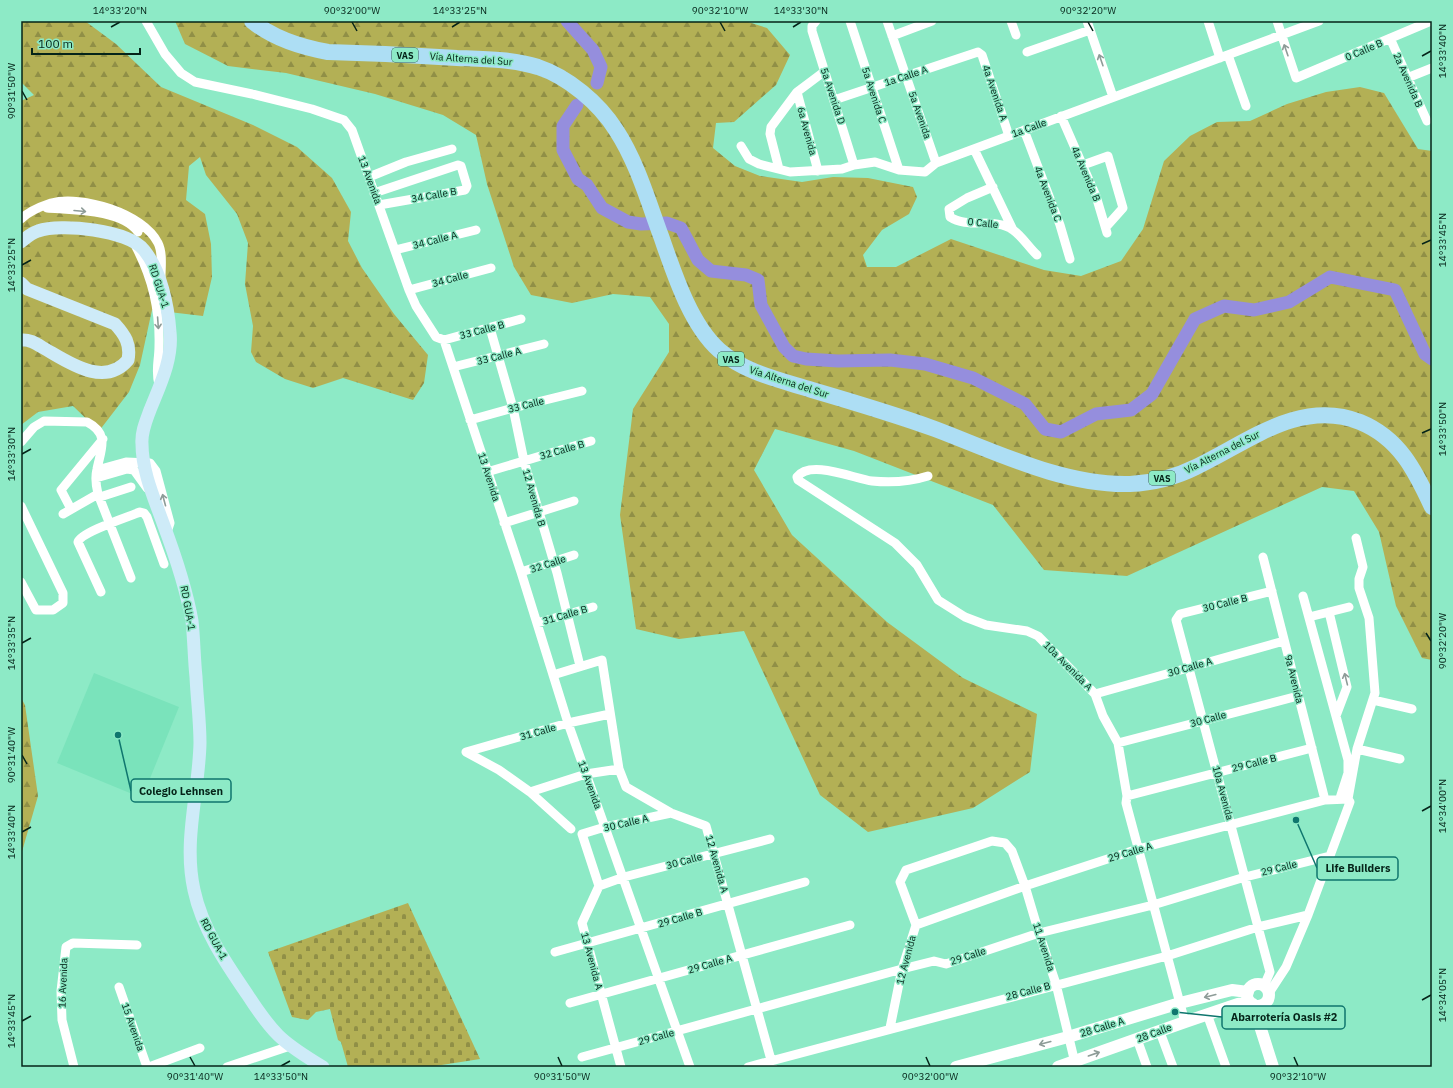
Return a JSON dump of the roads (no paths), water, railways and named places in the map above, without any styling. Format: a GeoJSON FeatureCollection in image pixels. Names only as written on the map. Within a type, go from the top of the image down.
{"type":"FeatureCollection","features":[{"type":"Feature","properties":{"kind":"highway","name":"Vía Alterna del Sur"},"geometry":{"type":"LineString","coordinates":[[252,21],[260,28],[285,41],[328,52],[503,60],[538,67],[584,82],[608,112],[625,146],[655,209],[695,311],[714,333],[741,355],[790,378],[849,397],[1052,473],[1099,483],[1151,481],[1194,468],[1255,435],[1295,419],[1311,415],[1340,416],[1371,426],[1396,445],[1412,466],[1432,507]]}},
{"type":"Feature","properties":{"kind":"highway","name":"Vía Alterna del Sur"},"geometry":{"type":"LineString","coordinates":[[266,21],[295,36],[329,44],[391,45],[504,52],[542,60],[564,75]]}},
{"type":"Feature","properties":{"kind":"highway","name":"Vía Alterna del Sur"},"geometry":{"type":"LineString","coordinates":[[849,397],[912,411],[1056,464],[1096,474],[1114,476],[1149,473],[1192,461],[1278,415],[1291,410],[1316,405],[1343,407],[1361,412],[1390,429],[1419,462],[1432,486]]}},
{"type":"Feature","properties":{"kind":"main road","name":"RD GUA-1"},"geometry":{"type":"LineString","coordinates":[[21,242],[30,234],[55,227],[90,230],[126,237],[139,247],[151,260],[162,287],[169,317],[171,348],[143,431],[142,445],[148,483],[183,577],[192,622],[200,744],[191,822],[191,869],[194,890],[201,914],[209,932],[234,976],[276,1033],[290,1046],[323,1067]]}},
{"type":"Feature","properties":{"kind":"main road"},"geometry":{"type":"LineString","coordinates":[[21,283],[27,289],[115,324],[124,334],[128,344],[128,360],[116,369],[104,373],[93,373],[35,343],[21,340]]}},
{"type":"Feature","properties":{"kind":"main road","name":"28 Calle"},"geometry":{"type":"LineString","coordinates":[[1058,1067],[1075,1064],[1207,1014],[1253,1001],[1255,985],[1266,990]]}},
{"type":"Feature","properties":{"kind":"main road","name":"28 Calle A"},"geometry":{"type":"LineString","coordinates":[[956,1067],[1068,1037],[1232,990],[1253,1001]]}},
{"type":"Feature","properties":{"kind":"main road"},"geometry":{"type":"LineString","coordinates":[[1266,990],[1268,1000],[1253,1001],[1273,1067]]}},
{"type":"Feature","properties":{"kind":"street","name":"13 Avenida"},"geometry":{"type":"LineString","coordinates":[[146,21],[165,54],[181,73],[195,82],[252,94],[344,120],[352,130],[394,250],[416,306],[436,337],[444,340],[521,572],[568,723],[624,877],[640,929],[690,1067]]}},
{"type":"Feature","properties":{"kind":"street","name":"5a Avenida C"},"geometry":{"type":"LineString","coordinates":[[850,21],[899,170]]}},
{"type":"Feature","properties":{"kind":"street","name":"5a Avenida"},"geometry":{"type":"LineString","coordinates":[[887,21],[936,163]]}},
{"type":"Feature","properties":{"kind":"street"},"geometry":{"type":"LineString","coordinates":[[892,36],[932,21]]}},
{"type":"Feature","properties":{"kind":"street"},"geometry":{"type":"LineString","coordinates":[[1011,21],[1016,35]]}},
{"type":"Feature","properties":{"kind":"street"},"geometry":{"type":"LineString","coordinates":[[1208,21],[1246,106]]}},
{"type":"Feature","properties":{"kind":"street"},"geometry":{"type":"LineString","coordinates":[[1277,21],[1282,36]]}},
{"type":"Feature","properties":{"kind":"street","name":"1a Calle"},"geometry":{"type":"LineString","coordinates":[[741,146],[749,159],[759,164],[790,172],[842,169],[854,165],[875,162],[899,170],[925,172],[936,163],[1282,36],[1319,21]]}},
{"type":"Feature","properties":{"kind":"street","name":"0 Calle B"},"geometry":{"type":"LineString","coordinates":[[1282,36],[1296,78],[1431,21]]}},
{"type":"Feature","properties":{"kind":"street","name":"5a Avenida D"},"geometry":{"type":"LineString","coordinates":[[814,24],[825,71],[854,165]]}},
{"type":"Feature","properties":{"kind":"street"},"geometry":{"type":"LineString","coordinates":[[1027,52],[1089,25],[1113,97]]}},
{"type":"Feature","properties":{"kind":"street","name":"2a Avenida B"},"geometry":{"type":"LineString","coordinates":[[1390,38],[1426,121]]}},
{"type":"Feature","properties":{"kind":"street","name":"1a Calle A"},"geometry":{"type":"LineString","coordinates":[[834,100],[978,52]]}},
{"type":"Feature","properties":{"kind":"street","name":"4a Avenida A"},"geometry":{"type":"LineString","coordinates":[[978,52],[982,55],[1009,136]]}},
{"type":"Feature","properties":{"kind":"street"},"geometry":{"type":"LineString","coordinates":[[1407,78],[1432,68]]}},
{"type":"Feature","properties":{"kind":"street"},"geometry":{"type":"LineString","coordinates":[[779,169],[770,134],[771,127],[797,92],[825,71]]}},
{"type":"Feature","properties":{"kind":"street","name":"6a Avenida"},"geometry":{"type":"LineString","coordinates":[[797,92],[818,171]]}},
{"type":"Feature","properties":{"kind":"street","name":"4a Avenida B"},"geometry":{"type":"LineString","coordinates":[[1061,116],[1083,165],[1107,230],[1123,208],[1108,156],[1083,165]]}},
{"type":"Feature","properties":{"kind":"street","name":"4a Avenida C"},"geometry":{"type":"LineString","coordinates":[[1024,130],[1060,224],[1070,259]]}},
{"type":"Feature","properties":{"kind":"street"},"geometry":{"type":"LineString","coordinates":[[369,177],[406,162],[452,149]]}},
{"type":"Feature","properties":{"kind":"street"},"geometry":{"type":"LineString","coordinates":[[974,149],[1013,230]]}},
{"type":"Feature","properties":{"kind":"street","name":"34 Calle B"},"geometry":{"type":"LineString","coordinates":[[374,193],[432,172],[458,165],[461,166],[467,186],[465,190],[379,205]]}},
{"type":"Feature","properties":{"kind":"street","name":"0 Calle"},"geometry":{"type":"LineString","coordinates":[[992,187],[967,198],[949,209],[950,216],[954,219],[1002,225],[1013,230],[1036,255]]}},
{"type":"Feature","properties":{"kind":"street"},"geometry":{"type":"LineString","coordinates":[[21,218],[51,203],[72,201],[113,209],[131,218],[147,229],[158,244],[161,259],[162,287]]}},
{"type":"Feature","properties":{"kind":"street"},"geometry":{"type":"LineString","coordinates":[[41,207],[98,212],[120,218],[133,225],[138,232]]}},
{"type":"Feature","properties":{"kind":"street","name":"34 Calle A"},"geometry":{"type":"LineString","coordinates":[[394,250],[476,230]]}},
{"type":"Feature","properties":{"kind":"street"},"geometry":{"type":"LineString","coordinates":[[151,234],[149,241],[139,247],[154,290],[158,320],[159,347],[156,372],[159,385]]}},
{"type":"Feature","properties":{"kind":"street","name":"34 Calle"},"geometry":{"type":"LineString","coordinates":[[409,290],[491,268]]}},
{"type":"Feature","properties":{"kind":"street","name":"33 Calle B"},"geometry":{"type":"LineString","coordinates":[[444,340],[521,319]]}},
{"type":"Feature","properties":{"kind":"street","name":"12 Avenida B"},"geometry":{"type":"LineString","coordinates":[[490,328],[513,408],[524,461],[568,614],[580,666]]}},
{"type":"Feature","properties":{"kind":"street","name":"33 Calle A"},"geometry":{"type":"LineString","coordinates":[[453,368],[544,344]]}},
{"type":"Feature","properties":{"kind":"street","name":"33 Calle"},"geometry":{"type":"LineString","coordinates":[[470,420],[582,391]]}},
{"type":"Feature","properties":{"kind":"street"},"geometry":{"type":"LineString","coordinates":[[21,442],[39,424],[52,420],[87,422],[93,426],[103,439],[103,451],[96,474],[99,496],[111,523],[131,578]]}},
{"type":"Feature","properties":{"kind":"street"},"geometry":{"type":"LineString","coordinates":[[103,439],[61,490],[67,511],[99,496],[131,487]]}},
{"type":"Feature","properties":{"kind":"street","name":"32 Calle B"},"geometry":{"type":"LineString","coordinates":[[487,472],[591,441]]}},
{"type":"Feature","properties":{"kind":"street"},"geometry":{"type":"LineString","coordinates":[[96,474],[126,462],[148,462],[156,471],[170,523],[167,532]]}},
{"type":"Feature","properties":{"kind":"street"},"geometry":{"type":"LineString","coordinates":[[96,474],[127,469],[134,470],[155,499]]}},
{"type":"Feature","properties":{"kind":"street","name":"10a Avenida A"},"geometry":{"type":"LineString","coordinates":[[928,476],[901,482],[886,482],[871,481],[827,470],[811,470],[799,474],[797,477],[798,480],[895,543],[917,565],[938,600],[972,620],[986,625],[1027,632],[1038,636],[1095,694],[1102,716],[1118,743],[1127,796],[1126,803],[1185,1022]]}},
{"type":"Feature","properties":{"kind":"street"},"geometry":{"type":"LineString","coordinates":[[504,523],[574,501]]}},
{"type":"Feature","properties":{"kind":"street"},"geometry":{"type":"LineString","coordinates":[[21,506],[63,593],[63,603],[53,610],[36,610],[21,582]]}},
{"type":"Feature","properties":{"kind":"street"},"geometry":{"type":"LineString","coordinates":[[100,592],[78,546],[78,539],[111,523],[140,512],[144,513],[147,517],[164,564]]}},
{"type":"Feature","properties":{"kind":"street"},"geometry":{"type":"LineString","coordinates":[[1345,799],[1357,749],[1376,685],[1370,646],[1369,618],[1359,588],[1359,579],[1362,567],[1356,538]]}},
{"type":"Feature","properties":{"kind":"street","name":"32 Calle"},"geometry":{"type":"LineString","coordinates":[[521,572],[574,555]]}},
{"type":"Feature","properties":{"kind":"street","name":"9a Avenida"},"geometry":{"type":"LineString","coordinates":[[1263,557],[1325,800]]}},
{"type":"Feature","properties":{"kind":"street","name":"30 Calle B"},"geometry":{"type":"LineString","coordinates":[[1178,616],[1272,591]]}},
{"type":"Feature","properties":{"kind":"street"},"geometry":{"type":"LineString","coordinates":[[1303,596],[1348,760],[1345,799]]}},
{"type":"Feature","properties":{"kind":"street","name":"31 Calle B"},"geometry":{"type":"LineString","coordinates":[[537,623],[593,607]]}},
{"type":"Feature","properties":{"kind":"street"},"geometry":{"type":"LineString","coordinates":[[1308,618],[1349,607]]}},
{"type":"Feature","properties":{"kind":"street"},"geometry":{"type":"LineString","coordinates":[[1329,612],[1347,687],[1336,716]]}},
{"type":"Feature","properties":{"kind":"street","name":"10a Avenida"},"geometry":{"type":"LineString","coordinates":[[1178,616],[1176,620],[1270,972]]}},
{"type":"Feature","properties":{"kind":"street","name":"30 Calle A"},"geometry":{"type":"LineString","coordinates":[[1095,694],[1284,641]]}},
{"type":"Feature","properties":{"kind":"street","name":"12 Avenida A"},"geometry":{"type":"LineString","coordinates":[[580,666],[602,660],[619,769],[626,787],[672,812],[706,826],[772,1064]]}},
{"type":"Feature","properties":{"kind":"street"},"geometry":{"type":"LineString","coordinates":[[553,675],[580,666]]}},
{"type":"Feature","properties":{"kind":"street","name":"30 Calle"},"geometry":{"type":"LineString","coordinates":[[1118,743],[1298,696]]}},
{"type":"Feature","properties":{"kind":"street"},"geometry":{"type":"LineString","coordinates":[[1372,700],[1412,709]]}},
{"type":"Feature","properties":{"kind":"street","name":"31 Calle"},"geometry":{"type":"LineString","coordinates":[[530,792],[499,770],[466,752],[568,723],[610,714]]}},
{"type":"Feature","properties":{"kind":"street","name":"29 Calle B"},"geometry":{"type":"LineString","coordinates":[[1127,796],[1312,748]]}},
{"type":"Feature","properties":{"kind":"street"},"geometry":{"type":"LineString","coordinates":[[1357,749],[1400,759]]}},
{"type":"Feature","properties":{"kind":"street"},"geometry":{"type":"LineString","coordinates":[[530,792],[586,774],[619,769]]}},
{"type":"Feature","properties":{"kind":"street"},"geometry":{"type":"LineString","coordinates":[[530,792],[571,829]]}},
{"type":"Feature","properties":{"kind":"street"},"geometry":{"type":"LineString","coordinates":[[1266,990],[1286,967],[1308,916],[1350,802],[1345,799]]}},
{"type":"Feature","properties":{"kind":"street","name":"29 Calle A"},"geometry":{"type":"LineString","coordinates":[[916,926],[1025,886],[1138,849],[1325,800],[1345,799]]}},
{"type":"Feature","properties":{"kind":"street","name":"30 Calle A"},"geometry":{"type":"LineString","coordinates":[[599,886],[582,834],[605,827],[672,812]]}},
{"type":"Feature","properties":{"kind":"street","name":"30 Calle"},"geometry":{"type":"LineString","coordinates":[[599,886],[624,877],[770,839]]}},
{"type":"Feature","properties":{"kind":"street","name":"11 Avenida"},"geometry":{"type":"LineString","coordinates":[[906,870],[992,841],[1005,843],[1012,851],[1025,886],[1056,984],[1075,1064]]}},
{"type":"Feature","properties":{"kind":"street","name":"29 Calle"},"geometry":{"type":"LineString","coordinates":[[582,1056],[902,969],[934,961],[946,964],[1039,933],[1153,905],[1245,877],[1330,856]]}},
{"type":"Feature","properties":{"kind":"street","name":"12 Avenida"},"geometry":{"type":"LineString","coordinates":[[890,1028],[902,969],[916,926],[900,882],[906,870]]}},
{"type":"Feature","properties":{"kind":"street","name":"29 Calle B"},"geometry":{"type":"LineString","coordinates":[[555,952],[805,882]]}},
{"type":"Feature","properties":{"kind":"street","name":"13 Avenida A"},"geometry":{"type":"LineString","coordinates":[[599,886],[582,923],[621,1067]]}},
{"type":"Feature","properties":{"kind":"street","name":"28 Calle B"},"geometry":{"type":"LineString","coordinates":[[748,1067],[772,1064],[890,1028],[1167,956],[1258,927],[1308,916]]}},
{"type":"Feature","properties":{"kind":"street","name":"29 Calle A"},"geometry":{"type":"LineString","coordinates":[[570,1003],[850,925]]}},
{"type":"Feature","properties":{"kind":"street","name":"16 Avenida"},"geometry":{"type":"LineString","coordinates":[[74,1067],[62,1020],[61,991],[66,947],[73,944],[137,945]]}},
{"type":"Feature","properties":{"kind":"street"},"geometry":{"type":"LineString","coordinates":[[1266,990],[1270,972],[1278,978]]}},
{"type":"Feature","properties":{"kind":"street","name":"15 Avenida"},"geometry":{"type":"LineString","coordinates":[[119,987],[148,1067]]}},
{"type":"Feature","properties":{"kind":"street"},"geometry":{"type":"LineString","coordinates":[[1207,1014],[1226,1067]]}},
{"type":"Feature","properties":{"kind":"street"},"geometry":{"type":"LineString","coordinates":[[1160,1032],[1173,1067]]}},
{"type":"Feature","properties":{"kind":"street"},"geometry":{"type":"LineString","coordinates":[[1137,1040],[1147,1067]]}},
{"type":"Feature","properties":{"kind":"street"},"geometry":{"type":"LineString","coordinates":[[227,1067],[290,1046]]}},
{"type":"Feature","properties":{"kind":"street"},"geometry":{"type":"LineString","coordinates":[[148,1067],[200,1048]]}},
{"type":"Feature","properties":{"kind":"waterway"},"geometry":{"type":"LineString","coordinates":[[567,21],[593,50],[601,67],[597,83]]}},
{"type":"Feature","properties":{"kind":"waterway"},"geometry":{"type":"LineString","coordinates":[[577,105],[563,126],[563,150],[578,179],[587,185],[602,208],[628,222],[641,224],[667,223],[681,228],[698,260],[711,271],[746,275],[758,280],[761,305],[784,347],[793,356],[806,359],[838,361],[890,360],[925,364],[973,378],[1025,404],[1045,429],[1061,432],[1096,414],[1131,410],[1152,394],[1195,319],[1224,306],[1254,310],[1289,302],[1330,277],[1395,290],[1425,354],[1432,359]]}},
{"type":"Feature","properties":{"kind":"place","name":"Colegio Lehnsen"},"geometry":{"type":"Point","coordinates":[118,735]}},
{"type":"Feature","properties":{"kind":"place","name":"Life Builders"},"geometry":{"type":"Point","coordinates":[1296,820]}},
{"type":"Feature","properties":{"kind":"place","name":"Abarrotería Oasis #2"},"geometry":{"type":"Point","coordinates":[1175,1012]}}]}
